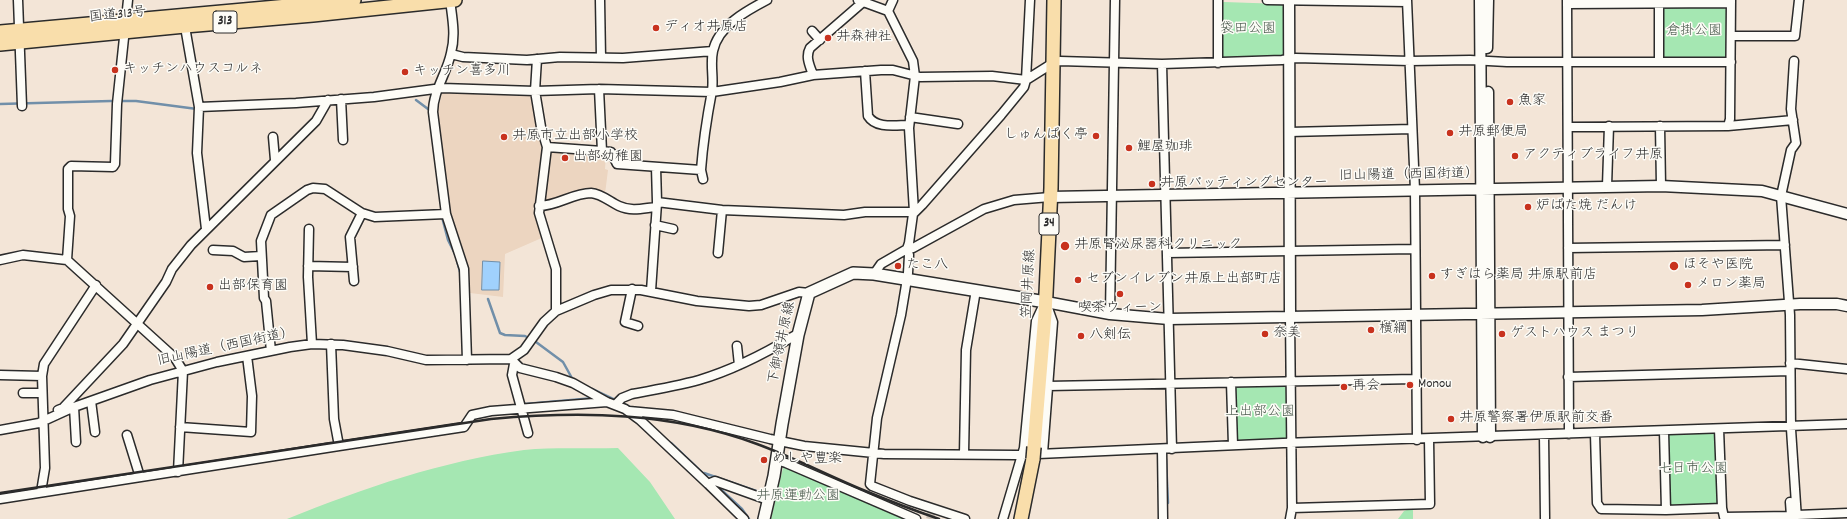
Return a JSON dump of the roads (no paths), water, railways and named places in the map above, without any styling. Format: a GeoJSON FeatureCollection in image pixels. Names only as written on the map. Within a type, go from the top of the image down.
{"type":"FeatureCollection","features":[{"type":"Feature","properties":{"kind":"main road","name":"国道313号"},"geometry":{"type":"LineString","coordinates":[[0,32],[19,36],[184,20],[354,0]]}},
{"type":"Feature","properties":{"kind":"main road","name":"国道313号"},"geometry":{"type":"LineString","coordinates":[[184,20],[313,15],[451,0]]}},
{"type":"Feature","properties":{"kind":"main road","name":"笠岡井原線"},"geometry":{"type":"LineString","coordinates":[[1020,519],[1033,453],[1046,302],[1050,197],[1054,0]]}},
{"type":"Feature","properties":{"kind":"main road","name":"国道313号"},"geometry":{"type":"LineString","coordinates":[[0,44],[19,36]]}},
{"type":"Feature","properties":{"kind":"main road","name":"下御領井原線"},"geometry":{"type":"LineString","coordinates":[[764,519],[798,335],[809,293],[853,273],[874,274],[1046,302]]}},
{"type":"Feature","properties":{"kind":"street"},"geometry":{"type":"LineString","coordinates":[[18,0],[22,104]]}},
{"type":"Feature","properties":{"kind":"street"},"geometry":{"type":"LineString","coordinates":[[67,260],[70,216],[68,208],[68,169],[71,166],[113,166],[115,164],[117,101],[128,0]]}},
{"type":"Feature","properties":{"kind":"street"},"geometry":{"type":"LineString","coordinates":[[451,0],[454,36],[451,54],[438,88],[433,112],[446,214],[464,270],[467,360]]}},
{"type":"Feature","properties":{"kind":"street"},"geometry":{"type":"LineString","coordinates":[[600,0],[601,57]]}},
{"type":"Feature","properties":{"kind":"street"},"geometry":{"type":"LineString","coordinates":[[703,179],[701,170],[702,144],[712,92],[713,51],[724,31],[733,21],[767,0]]}},
{"type":"Feature","properties":{"kind":"street"},"geometry":{"type":"LineString","coordinates":[[888,11],[893,0]]}},
{"type":"Feature","properties":{"kind":"street"},"geometry":{"type":"LineString","coordinates":[[539,206],[548,206],[574,196],[591,194],[599,195],[626,208],[642,209],[656,204],[722,210],[844,215],[865,212],[914,212],[922,205],[1024,87],[1026,80],[1030,0]]}},
{"type":"Feature","properties":{"kind":"street"},"geometry":{"type":"LineString","coordinates":[[1110,314],[1115,0]]}},
{"type":"Feature","properties":{"kind":"street"},"geometry":{"type":"LineString","coordinates":[[1218,0],[1218,63]]}},
{"type":"Feature","properties":{"kind":"street"},"geometry":{"type":"LineString","coordinates":[[1267,0],[1407,1],[1415,190],[1415,379],[1417,440]]}},
{"type":"Feature","properties":{"kind":"street"},"geometry":{"type":"LineString","coordinates":[[1289,0],[1292,508],[1290,519]]}},
{"type":"Feature","properties":{"kind":"street"},"geometry":{"type":"LineString","coordinates":[[1480,0],[1484,61],[1487,437]]}},
{"type":"Feature","properties":{"kind":"street"},"geometry":{"type":"LineString","coordinates":[[1484,61],[1488,0]]}},
{"type":"Feature","properties":{"kind":"street"},"geometry":{"type":"LineString","coordinates":[[1731,36],[1795,36],[1799,0]]}},
{"type":"Feature","properties":{"kind":"street"},"geometry":{"type":"LineString","coordinates":[[812,75],[808,53],[810,48],[860,1],[888,11],[913,61],[915,76],[910,121],[914,212],[912,218],[910,244],[907,249],[909,259],[901,315],[877,418],[875,454],[871,485],[933,510],[965,519]]}},
{"type":"Feature","properties":{"kind":"street"},"geometry":{"type":"LineString","coordinates":[[1568,434],[1567,2],[1730,2],[1731,62],[1730,119],[1728,126]]}},
{"type":"Feature","properties":{"kind":"street"},"geometry":{"type":"LineString","coordinates":[[1659,3],[1659,62]]}},
{"type":"Feature","properties":{"kind":"street"},"geometry":{"type":"LineString","coordinates":[[184,20],[199,108],[197,153],[206,229]]}},
{"type":"Feature","properties":{"kind":"street"},"geometry":{"type":"LineString","coordinates":[[812,31],[820,40]]}},
{"type":"Feature","properties":{"kind":"street"},"geometry":{"type":"LineString","coordinates":[[451,54],[464,57],[537,59],[560,57],[623,58],[713,51]]}},
{"type":"Feature","properties":{"kind":"street"},"geometry":{"type":"LineString","coordinates":[[537,59],[535,91],[541,127],[547,147],[539,213],[556,269],[556,311]]}},
{"type":"Feature","properties":{"kind":"street"},"geometry":{"type":"LineString","coordinates":[[199,108],[341,99],[424,92],[438,88],[535,91],[599,89],[712,92],[780,82],[812,75],[893,70],[915,76],[992,76],[1026,80],[1053,63],[1060,61],[1162,64],[1290,59],[1731,62]]}},
{"type":"Feature","properties":{"kind":"street"},"geometry":{"type":"LineString","coordinates":[[1794,61],[1791,109],[1796,143],[1791,150],[1781,196],[1789,304],[1791,425],[1797,517],[1847,513]]}},
{"type":"Feature","properties":{"kind":"street"},"geometry":{"type":"LineString","coordinates":[[1162,64],[1172,449]]}},
{"type":"Feature","properties":{"kind":"street"},"geometry":{"type":"LineString","coordinates":[[865,71],[868,116],[870,120],[878,125],[910,121],[958,124]]}},
{"type":"Feature","properties":{"kind":"street"},"geometry":{"type":"LineString","coordinates":[[599,89],[602,151]]}},
{"type":"Feature","properties":{"kind":"street"},"geometry":{"type":"LineString","coordinates":[[341,99],[343,140]]}},
{"type":"Feature","properties":{"kind":"street"},"geometry":{"type":"LineString","coordinates":[[44,421],[49,414],[63,408],[124,344],[166,282],[172,269],[206,229],[316,121],[328,100]]}},
{"type":"Feature","properties":{"kind":"street"},"geometry":{"type":"LineString","coordinates":[[1568,127],[1728,126],[1793,120]]}},
{"type":"Feature","properties":{"kind":"street"},"geometry":{"type":"LineString","coordinates":[[1607,186],[1609,126]]}},
{"type":"Feature","properties":{"kind":"street"},"geometry":{"type":"LineString","coordinates":[[1660,126],[1661,186]]}},
{"type":"Feature","properties":{"kind":"street"},"geometry":{"type":"LineString","coordinates":[[1290,132],[1412,129]]}},
{"type":"Feature","properties":{"kind":"street"},"geometry":{"type":"LineString","coordinates":[[273,137],[276,160]]}},
{"type":"Feature","properties":{"kind":"street"},"geometry":{"type":"LineString","coordinates":[[547,147],[611,152],[617,164],[701,170]]}},
{"type":"Feature","properties":{"kind":"street"},"geometry":{"type":"LineString","coordinates":[[652,291],[656,167]]}},
{"type":"Feature","properties":{"kind":"street","name":"旧山陽道（西国街道）"},"geometry":{"type":"LineString","coordinates":[[874,274],[881,264],[984,209],[1014,200],[1050,197],[1661,186],[1762,191],[1847,214]]}},
{"type":"Feature","properties":{"kind":"street"},"geometry":{"type":"LineString","coordinates":[[271,351],[266,301],[264,298],[261,241],[271,215],[307,190],[313,188],[325,189],[362,213],[375,217],[446,214]]}},
{"type":"Feature","properties":{"kind":"street"},"geometry":{"type":"LineString","coordinates":[[718,253],[722,210]]}},
{"type":"Feature","properties":{"kind":"street"},"geometry":{"type":"LineString","coordinates":[[354,281],[350,237],[362,213]]}},
{"type":"Feature","properties":{"kind":"street"},"geometry":{"type":"LineString","coordinates":[[655,225],[673,229]]}},
{"type":"Feature","properties":{"kind":"street"},"geometry":{"type":"LineString","coordinates":[[309,229],[308,266],[312,344]]}},
{"type":"Feature","properties":{"kind":"street"},"geometry":{"type":"LineString","coordinates":[[1568,248],[1785,245]]}},
{"type":"Feature","properties":{"kind":"street"},"geometry":{"type":"LineString","coordinates":[[1167,253],[1414,248]]}},
{"type":"Feature","properties":{"kind":"street"},"geometry":{"type":"LineString","coordinates":[[213,250],[233,251],[244,257],[261,256]]}},
{"type":"Feature","properties":{"kind":"street"},"geometry":{"type":"LineString","coordinates":[[0,260],[23,255],[67,260],[175,358],[183,371],[178,472]]}},
{"type":"Feature","properties":{"kind":"street"},"geometry":{"type":"LineString","coordinates":[[308,266],[353,267]]}},
{"type":"Feature","properties":{"kind":"street"},"geometry":{"type":"LineString","coordinates":[[41,492],[45,468],[42,393],[44,364],[46,358],[96,286]]}},
{"type":"Feature","properties":{"kind":"street"},"geometry":{"type":"LineString","coordinates":[[632,289],[625,322],[638,326]]}},
{"type":"Feature","properties":{"kind":"street"},"geometry":{"type":"LineString","coordinates":[[528,432],[512,375],[512,362],[524,350],[544,322],[556,311],[594,295],[611,290],[632,289],[652,291],[697,301],[750,306],[761,305],[799,292],[809,293]]}},
{"type":"Feature","properties":{"kind":"street"},"geometry":{"type":"LineString","coordinates":[[964,454],[966,350],[976,290]]}},
{"type":"Feature","properties":{"kind":"street"},"geometry":{"type":"LineString","coordinates":[[1003,519],[1033,453],[1048,386],[1053,322],[1046,302],[1110,314],[1169,319],[1702,310],[1789,304],[1837,304],[1847,306]]}},
{"type":"Feature","properties":{"kind":"street"},"geometry":{"type":"LineString","coordinates":[[0,499],[464,427],[469,417],[476,414],[521,408],[615,402],[632,394],[699,380],[764,354],[798,335]]}},
{"type":"Feature","properties":{"kind":"street","name":"旧山陽道（西国街道）"},"geometry":{"type":"LineString","coordinates":[[0,430],[39,423],[74,407],[150,380],[217,362],[312,344],[358,346],[426,360],[512,362]]}},
{"type":"Feature","properties":{"kind":"street"},"geometry":{"type":"LineString","coordinates":[[331,344],[334,419],[339,446]]}},
{"type":"Feature","properties":{"kind":"street"},"geometry":{"type":"LineString","coordinates":[[737,346],[739,365]]}},
{"type":"Feature","properties":{"kind":"street"},"geometry":{"type":"LineString","coordinates":[[180,427],[251,432],[252,396],[247,356]]}},
{"type":"Feature","properties":{"kind":"street"},"geometry":{"type":"LineString","coordinates":[[512,362],[527,370],[556,376],[573,383],[615,402],[629,411],[711,483],[744,519]]}},
{"type":"Feature","properties":{"kind":"street"},"geometry":{"type":"LineString","coordinates":[[1790,363],[1847,369]]}},
{"type":"Feature","properties":{"kind":"street"},"geometry":{"type":"LineString","coordinates":[[1568,377],[1790,371]]}},
{"type":"Feature","properties":{"kind":"street"},"geometry":{"type":"LineString","coordinates":[[0,375],[42,376]]}},
{"type":"Feature","properties":{"kind":"street"},"geometry":{"type":"LineString","coordinates":[[1048,386],[1415,379]]}},
{"type":"Feature","properties":{"kind":"street"},"geometry":{"type":"LineString","coordinates":[[1231,382],[1233,446]]}},
{"type":"Feature","properties":{"kind":"street"},"geometry":{"type":"LineString","coordinates":[[23,393],[42,393]]}},
{"type":"Feature","properties":{"kind":"street"},"geometry":{"type":"LineString","coordinates":[[91,401],[95,432]]}},
{"type":"Feature","properties":{"kind":"street"},"geometry":{"type":"LineString","coordinates":[[74,407],[76,442]]}},
{"type":"Feature","properties":{"kind":"street"},"geometry":{"type":"LineString","coordinates":[[629,411],[673,415],[804,446],[875,454],[1033,453],[1172,449],[1291,443],[1595,434],[1791,425],[1847,424]]}},
{"type":"Feature","properties":{"kind":"street"},"geometry":{"type":"LineString","coordinates":[[1719,428],[1722,508],[1724,517],[1791,516],[1790,491],[1794,486]]}},
{"type":"Feature","properties":{"kind":"street"},"geometry":{"type":"LineString","coordinates":[[1664,431],[1666,510]]}},
{"type":"Feature","properties":{"kind":"street"},"geometry":{"type":"LineString","coordinates":[[1595,434],[1597,503],[1601,509],[1666,510],[1722,508]]}},
{"type":"Feature","properties":{"kind":"street"},"geometry":{"type":"LineString","coordinates":[[127,435],[140,477]]}},
{"type":"Feature","properties":{"kind":"street"},"geometry":{"type":"LineString","coordinates":[[1544,435],[1545,518]]}},
{"type":"Feature","properties":{"kind":"street"},"geometry":{"type":"LineString","coordinates":[[1292,508],[1430,504],[1429,439]]}},
{"type":"Feature","properties":{"kind":"street"},"geometry":{"type":"LineString","coordinates":[[1162,449],[1163,518]]}},
{"type":"Feature","properties":{"kind":"street"},"geometry":{"type":"LineString","coordinates":[[776,460],[916,519]]}},
{"type":"Feature","properties":{"kind":"street"},"geometry":{"type":"LineString","coordinates":[[711,483],[768,500]]}},
{"type":"Feature","properties":{"kind":"water"},"geometry":{"type":"Polygon","coordinates":[[[483,261],[500,262],[499,290],[482,290],[483,261]]]}},
{"type":"Feature","properties":{"kind":"waterway"},"geometry":{"type":"LineString","coordinates":[[416,100],[428,109]]}},
{"type":"Feature","properties":{"kind":"waterway"},"geometry":{"type":"LineString","coordinates":[[0,104],[136,101],[197,109]]}},
{"type":"Feature","properties":{"kind":"waterway"},"geometry":{"type":"LineString","coordinates":[[442,217],[448,240],[456,256]]}},
{"type":"Feature","properties":{"kind":"waterway"},"geometry":{"type":"LineString","coordinates":[[457,261],[460,272]]}},
{"type":"Feature","properties":{"kind":"waterway"},"geometry":{"type":"LineString","coordinates":[[488,299],[500,333],[505,335],[525,336],[536,342],[563,362],[573,380]]}},
{"type":"Feature","properties":{"kind":"waterway"},"geometry":{"type":"LineString","coordinates":[[592,389],[630,407]]}},
{"type":"Feature","properties":{"kind":"waterway"},"geometry":{"type":"LineString","coordinates":[[525,404],[594,398]]}},
{"type":"Feature","properties":{"kind":"waterway"},"geometry":{"type":"LineString","coordinates":[[671,443],[711,481]]}},
{"type":"Feature","properties":{"kind":"waterway"},"geometry":{"type":"LineString","coordinates":[[1166,459],[1168,503]]}},
{"type":"Feature","properties":{"kind":"waterway"},"geometry":{"type":"LineString","coordinates":[[704,473],[762,493]]}},
{"type":"Feature","properties":{"kind":"waterway"},"geometry":{"type":"LineString","coordinates":[[715,484],[742,509],[749,519]]}},
{"type":"Feature","properties":{"kind":"tunnel"},"geometry":{"type":"LineString","coordinates":[[930,519],[932,511]]}},
{"type":"Feature","properties":{"kind":"railway"},"geometry":{"type":"LineString","coordinates":[[0,493],[491,419],[525,416],[592,415],[626,416],[659,420],[692,425],[725,433],[771,449],[868,492],[939,519]]}},
{"type":"Feature","properties":{"kind":"place","name":"ディオ井原店"},"geometry":{"type":"Point","coordinates":[656,28]}},
{"type":"Feature","properties":{"kind":"place","name":"井森神社"},"geometry":{"type":"Point","coordinates":[828,38]}},
{"type":"Feature","properties":{"kind":"place","name":"キッチンハウスコルネ"},"geometry":{"type":"Point","coordinates":[115,70]}},
{"type":"Feature","properties":{"kind":"place","name":"キッチン喜多川"},"geometry":{"type":"Point","coordinates":[405,72]}},
{"type":"Feature","properties":{"kind":"place","name":"魚家"},"geometry":{"type":"Point","coordinates":[1510,102]}},
{"type":"Feature","properties":{"kind":"place","name":"井原郵便局"},"geometry":{"type":"Point","coordinates":[1450,133]}},
{"type":"Feature","properties":{"kind":"place","name":"しゅんぱく亭"},"geometry":{"type":"Point","coordinates":[1096,136]}},
{"type":"Feature","properties":{"kind":"place","name":"井原市立出部小学校"},"geometry":{"type":"Point","coordinates":[504,137]}},
{"type":"Feature","properties":{"kind":"place","name":"鯉屋珈琲"},"geometry":{"type":"Point","coordinates":[1129,148]}},
{"type":"Feature","properties":{"kind":"place","name":"アクティブライフ井原"},"geometry":{"type":"Point","coordinates":[1515,156]}},
{"type":"Feature","properties":{"kind":"place","name":"出部幼稚園"},"geometry":{"type":"Point","coordinates":[565,158]}},
{"type":"Feature","properties":{"kind":"place","name":"井原バッティングセンター"},"geometry":{"type":"Point","coordinates":[1152,184]}},
{"type":"Feature","properties":{"kind":"place","name":"炉ばた焼 だんけ"},"geometry":{"type":"Point","coordinates":[1528,207]}},
{"type":"Feature","properties":{"kind":"place","name":"井原腎泌尿器科クリニック"},"geometry":{"type":"Point","coordinates":[1065,246]}},
{"type":"Feature","properties":{"kind":"place","name":"たこ八"},"geometry":{"type":"Point","coordinates":[898,266]}},
{"type":"Feature","properties":{"kind":"place","name":"ほそや医院"},"geometry":{"type":"Point","coordinates":[1674,266]}},
{"type":"Feature","properties":{"kind":"place","name":"すぎはら薬局 井原駅前店"},"geometry":{"type":"Point","coordinates":[1432,276]}},
{"type":"Feature","properties":{"kind":"place","name":"セブンイレブン井原上出部町店"},"geometry":{"type":"Point","coordinates":[1078,280]}},
{"type":"Feature","properties":{"kind":"place","name":"メロン薬局"},"geometry":{"type":"Point","coordinates":[1688,285]}},
{"type":"Feature","properties":{"kind":"place","name":"出部保育園"},"geometry":{"type":"Point","coordinates":[210,287]}},
{"type":"Feature","properties":{"kind":"place","name":"喫茶ウィーン"},"geometry":{"type":"Point","coordinates":[1120,294]}},
{"type":"Feature","properties":{"kind":"place","name":"横綱"},"geometry":{"type":"Point","coordinates":[1371,330]}},
{"type":"Feature","properties":{"kind":"place","name":"奈美"},"geometry":{"type":"Point","coordinates":[1265,334]}},
{"type":"Feature","properties":{"kind":"place","name":"ゲストハウス まつり"},"geometry":{"type":"Point","coordinates":[1502,334]}},
{"type":"Feature","properties":{"kind":"place","name":"八剣伝"},"geometry":{"type":"Point","coordinates":[1081,336]}},
{"type":"Feature","properties":{"kind":"place","name":"Monou"},"geometry":{"type":"Point","coordinates":[1410,385]}},
{"type":"Feature","properties":{"kind":"place","name":"再会"},"geometry":{"type":"Point","coordinates":[1344,387]}},
{"type":"Feature","properties":{"kind":"place","name":"井原警察署伊原駅前交番"},"geometry":{"type":"Point","coordinates":[1451,419]}},
{"type":"Feature","properties":{"kind":"place","name":"めしや豊楽"},"geometry":{"type":"Point","coordinates":[764,460]}},
{"type":"Feature","properties":{"kind":"park label","name":"袋田公園"},"geometry":{"type":"Point","coordinates":[1248,30]}},
{"type":"Feature","properties":{"kind":"park label","name":"倉掛公園"},"geometry":{"type":"Point","coordinates":[1694,32]}},
{"type":"Feature","properties":{"kind":"park label","name":"上出部公園"},"geometry":{"type":"Point","coordinates":[1260,413]}},
{"type":"Feature","properties":{"kind":"park label","name":"七日市公園"},"geometry":{"type":"Point","coordinates":[1693,470]}},
{"type":"Feature","properties":{"kind":"park label","name":"井原運動公園"},"geometry":{"type":"Point","coordinates":[798,497]}}]}
